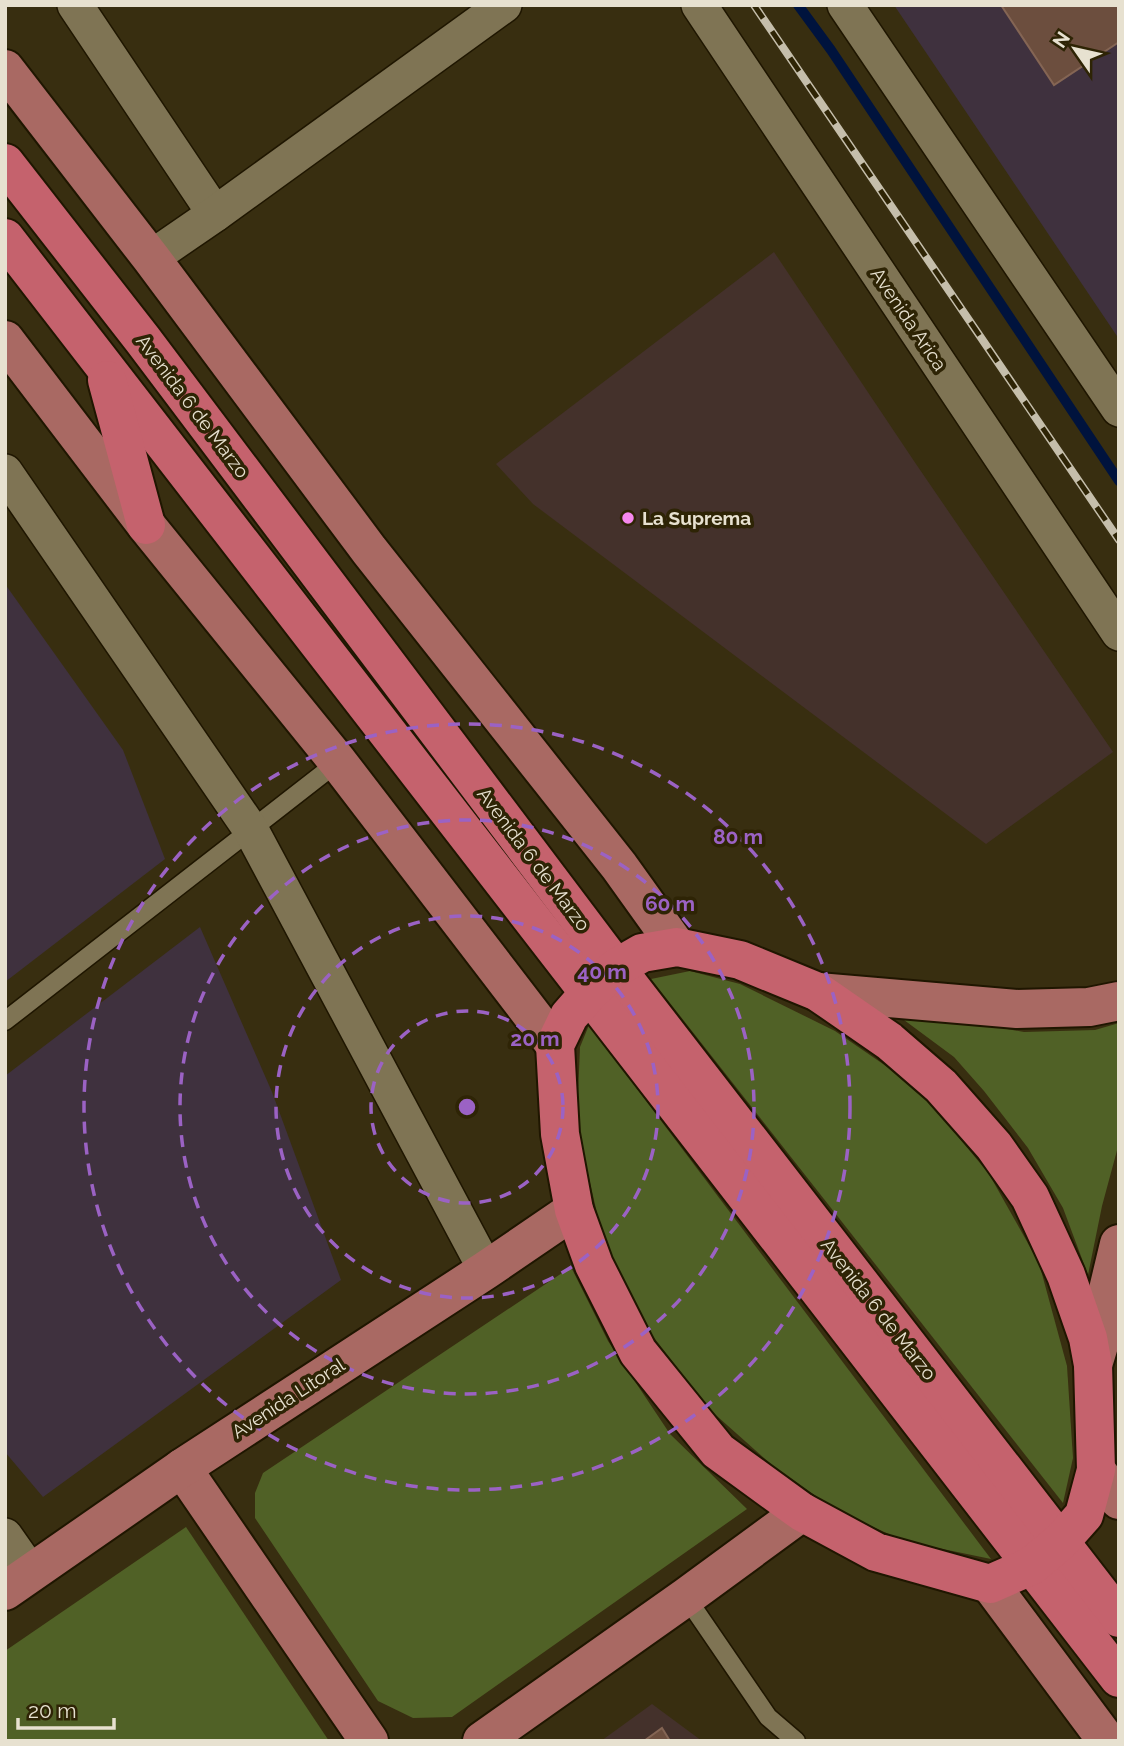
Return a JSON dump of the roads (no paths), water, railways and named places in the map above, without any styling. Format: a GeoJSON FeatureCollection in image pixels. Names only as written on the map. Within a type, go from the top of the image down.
{"type":"FeatureCollection","features":[{"type":"Feature","properties":{"kind":"highway","name":"Avenida 6 de Marzo"},"geometry":{"type":"LineString","coordinates":[[5,163],[144,340],[603,980]]}},
{"type":"Feature","properties":{"kind":"highway","name":"Avenida 6 de Marzo"},"geometry":{"type":"LineString","coordinates":[[5,238],[103,365],[603,980],[1045,1554],[1119,1678]]}},
{"type":"Feature","properties":{"kind":"highway"},"geometry":{"type":"LineString","coordinates":[[103,365],[146,525]]}},
{"type":"Feature","properties":{"kind":"highway"},"geometry":{"type":"LineString","coordinates":[[677,947],[740,960],[818,992],[888,1041],[941,1086],[994,1146],[1030,1197],[1066,1275],[1088,1338],[1107,1485],[1084,1515],[1045,1554],[990,1584],[876,1552],[802,1512],[718,1451],[638,1352],[594,1265],[574,1210],[560,1134],[555,1045],[569,1016],[603,980],[642,953],[677,947]]}},
{"type":"Feature","properties":{"kind":"highway","name":"Avenida 6 de Marzo"},"geometry":{"type":"LineString","coordinates":[[1045,1554],[1119,1618]]}},
{"type":"Feature","properties":{"kind":"main road"},"geometry":{"type":"LineString","coordinates":[[5,69],[151,258],[369,550],[619,866],[677,947]]}},
{"type":"Feature","properties":{"kind":"main road"},"geometry":{"type":"LineString","coordinates":[[5,340],[146,525],[338,762],[555,1045]]}},
{"type":"Feature","properties":{"kind":"main road"},"geometry":{"type":"LineString","coordinates":[[818,992],[1017,1009],[1088,1007],[1119,1000]]}},
{"type":"Feature","properties":{"kind":"main road","name":"Avenida Litoral"},"geometry":{"type":"LineString","coordinates":[[18,1582],[181,1468],[574,1210]]}},
{"type":"Feature","properties":{"kind":"main road"},"geometry":{"type":"LineString","coordinates":[[1093,1364],[1113,1323],[1107,1294],[1119,1244]]}},
{"type":"Feature","properties":{"kind":"main road"},"geometry":{"type":"LineString","coordinates":[[181,1468],[369,1741]]}},
{"type":"Feature","properties":{"kind":"main road"},"geometry":{"type":"LineString","coordinates":[[482,1741],[802,1512]]}},
{"type":"Feature","properties":{"kind":"main road"},"geometry":{"type":"LineString","coordinates":[[990,1584],[1107,1741]]}},
{"type":"Feature","properties":{"kind":"street"},"geometry":{"type":"LineString","coordinates":[[75,5],[215,214]]}},
{"type":"Feature","properties":{"kind":"street"},"geometry":{"type":"LineString","coordinates":[[151,258],[504,5]]}},
{"type":"Feature","properties":{"kind":"street","name":"Avenida Arica"},"geometry":{"type":"LineString","coordinates":[[699,5],[1119,633]]}},
{"type":"Feature","properties":{"kind":"street"},"geometry":{"type":"LineString","coordinates":[[845,5],[1119,409]]}},
{"type":"Feature","properties":{"kind":"street"},"geometry":{"type":"LineString","coordinates":[[5,472],[251,830],[486,1269]]}},
{"type":"Feature","properties":{"kind":"street"},"geometry":{"type":"LineString","coordinates":[[5,1536],[18,1582]]}},
{"type":"Feature","properties":{"kind":"lane"},"geometry":{"type":"LineString","coordinates":[[5,1021],[338,762]]}},
{"type":"Feature","properties":{"kind":"lane"},"geometry":{"type":"LineString","coordinates":[[686,1597],[768,1717],[796,1741]]}},
{"type":"Feature","properties":{"kind":"waterway"},"geometry":{"type":"LineString","coordinates":[[798,5],[831,50],[1119,481]]}},
{"type":"Feature","properties":{"kind":"railway"},"geometry":{"type":"LineString","coordinates":[[754,5],[1119,540]]}},
{"type":"Feature","properties":{"kind":"place","name":"La Suprema"},"geometry":{"type":"Point","coordinates":[628,518]}}]}
